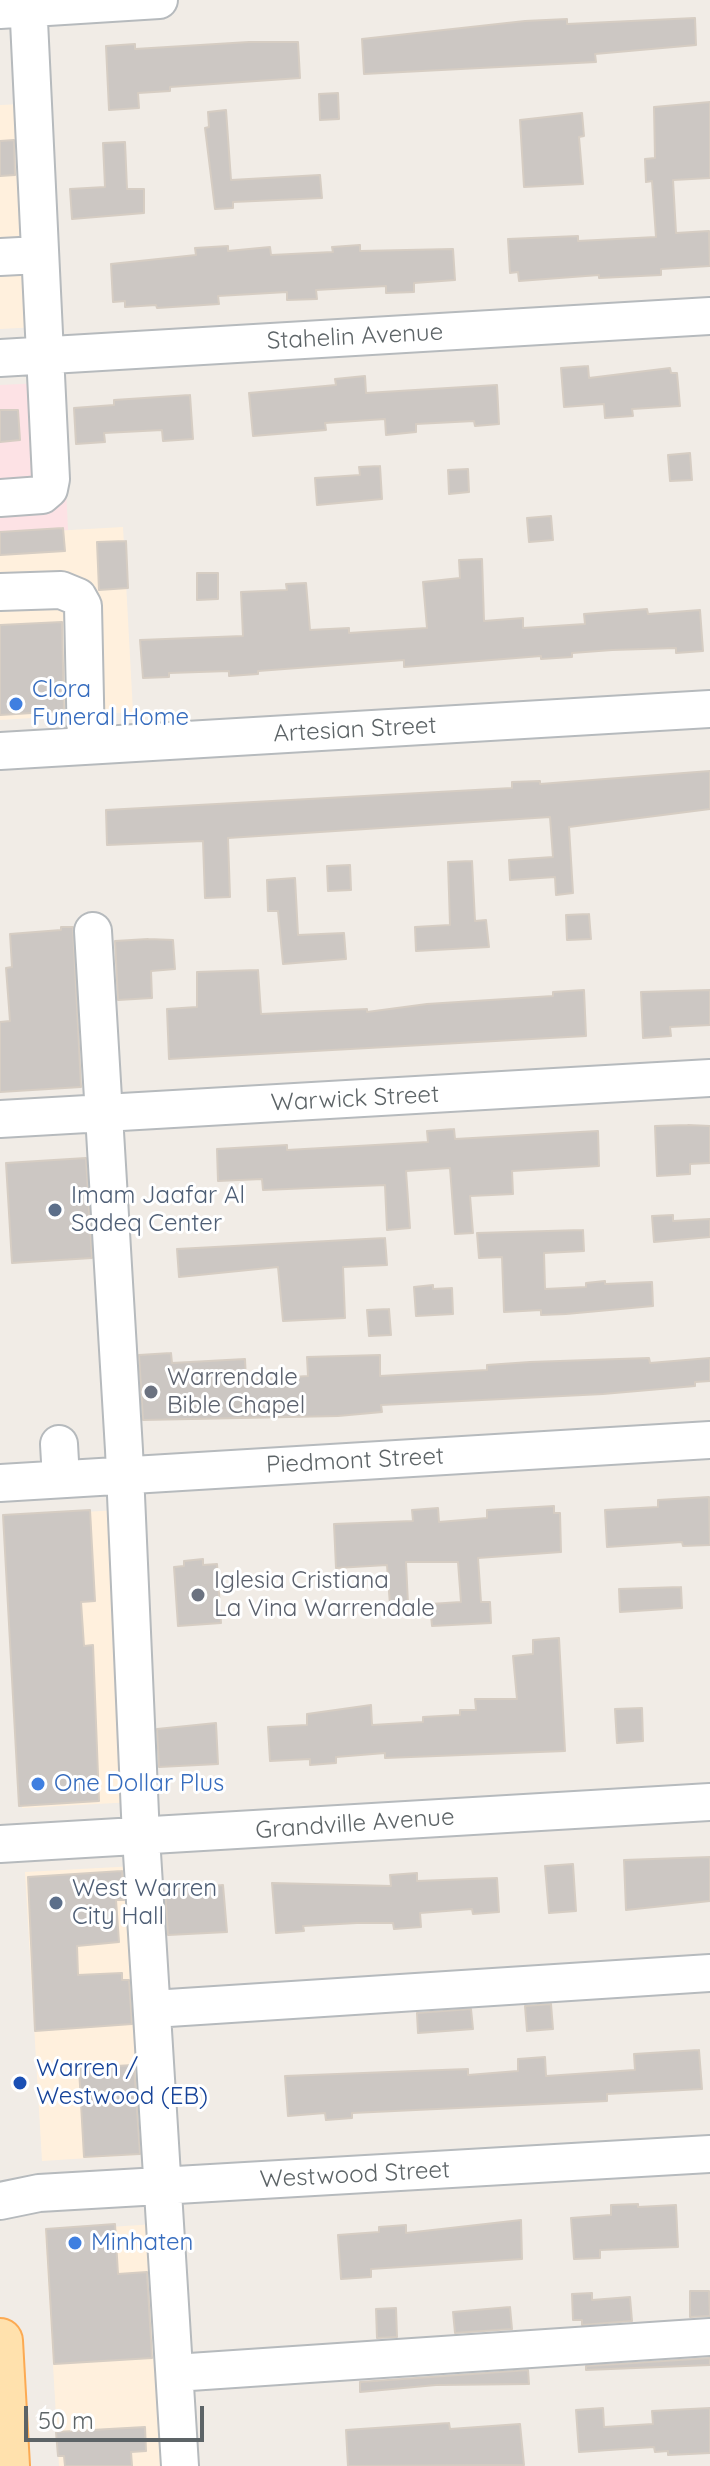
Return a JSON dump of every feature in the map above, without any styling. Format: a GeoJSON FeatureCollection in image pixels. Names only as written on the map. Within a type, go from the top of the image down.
{"type":"FeatureCollection","features":[{"type":"Feature","properties":{"kind":"main road"},"geometry":{"type":"LineString","coordinates":[[0,2341],[7,2466]]}},
{"type":"Feature","properties":{"kind":"street"},"geometry":{"type":"LineString","coordinates":[[0,498],[42,495],[49,489],[39,255],[18,6],[159,0]]}},
{"type":"Feature","properties":{"kind":"street"},"geometry":{"type":"LineString","coordinates":[[0,257],[39,255]]}},
{"type":"Feature","properties":{"kind":"street","name":"Stahelin Avenue"},"geometry":{"type":"LineString","coordinates":[[0,358],[710,316]]}},
{"type":"Feature","properties":{"kind":"street"},"geometry":{"type":"LineString","coordinates":[[0,592],[61,590],[78,597],[83,606],[86,746]]}},
{"type":"Feature","properties":{"kind":"street","name":"Artesian Street"},"geometry":{"type":"LineString","coordinates":[[0,751],[710,709]]}},
{"type":"Feature","properties":{"kind":"street"},"geometry":{"type":"LineString","coordinates":[[93,931],[114,1358],[125,1475],[141,1837],[180,2466]]}},
{"type":"Feature","properties":{"kind":"street","name":"Warwick Street"},"geometry":{"type":"LineString","coordinates":[[0,1119],[710,1078]]}},
{"type":"Feature","properties":{"kind":"street","name":"Piedmont Street"},"geometry":{"type":"LineString","coordinates":[[0,1483],[60,1462],[125,1475],[710,1440]]}},
{"type":"Feature","properties":{"kind":"street","name":"Grandville Avenue"},"geometry":{"type":"LineString","coordinates":[[0,1844],[710,1802]]}},
{"type":"Feature","properties":{"kind":"street"},"geometry":{"type":"LineString","coordinates":[[153,2009],[710,1973]]}},
{"type":"Feature","properties":{"kind":"street","name":"Westwood Street"},"geometry":{"type":"LineString","coordinates":[[0,2201],[39,2193],[710,2154]]}},
{"type":"Feature","properties":{"kind":"street"},"geometry":{"type":"LineString","coordinates":[[175,2373],[710,2337]]}},
{"type":"Feature","properties":{"kind":"shaded area"},"geometry":{"type":"Polygon","coordinates":[[[46,103],[57,326],[0,329],[0,105],[46,103]]]}},
{"type":"Feature","properties":{"kind":"shaded area"},"geometry":{"type":"Polygon","coordinates":[[[61,382],[68,530],[0,534],[0,385],[61,382]]]}},
{"type":"Feature","properties":{"kind":"shaded area"},"geometry":{"type":"Polygon","coordinates":[[[123,527],[133,712],[0,720],[0,534],[123,527]]]}},
{"type":"Feature","properties":{"kind":"shaded area"},"geometry":{"type":"Polygon","coordinates":[[[117,1510],[134,1802],[22,1808],[4,1517],[117,1510]]]}},
{"type":"Feature","properties":{"kind":"shaded area"},"geometry":{"type":"Polygon","coordinates":[[[136,1866],[153,2154],[42,2161],[25,1872],[136,1866]]]}},
{"type":"Feature","properties":{"kind":"shaded area"},"geometry":{"type":"Polygon","coordinates":[[[157,2224],[171,2466],[59,2466],[45,2231],[157,2224]]]}},
{"type":"Feature","properties":{"kind":"building"},"geometry":{"type":"Polygon","coordinates":[[[695,18],[696,45],[595,54],[596,62],[364,74],[362,39],[525,21],[567,19],[567,24],[695,18]]]}},
{"type":"Feature","properties":{"kind":"building"},"geometry":{"type":"Polygon","coordinates":[[[298,42],[300,78],[170,87],[170,91],[138,93],[139,108],[109,110],[106,46],[135,44],[135,49],[298,42]]]}},
{"type":"Feature","properties":{"kind":"building"},"geometry":{"type":"Polygon","coordinates":[[[338,93],[339,119],[320,120],[319,94],[338,93]]]}},
{"type":"Feature","properties":{"kind":"building"},"geometry":{"type":"Polygon","coordinates":[[[710,102],[710,178],[673,180],[676,233],[709,231],[710,266],[661,269],[661,275],[599,278],[599,275],[519,281],[518,272],[510,273],[508,239],[578,236],[578,241],[656,237],[652,181],[646,182],[645,159],[655,158],[654,107],[710,102]]]}},
{"type":"Feature","properties":{"kind":"building"},"geometry":{"type":"Polygon","coordinates":[[[226,110],[231,180],[320,175],[322,198],[233,202],[233,208],[215,209],[205,128],[209,127],[208,112],[226,110]]]}},
{"type":"Feature","properties":{"kind":"building"},"geometry":{"type":"Polygon","coordinates":[[[582,113],[584,136],[579,137],[583,184],[524,187],[520,120],[582,113]]]}},
{"type":"Feature","properties":{"kind":"building"},"geometry":{"type":"Polygon","coordinates":[[[14,140],[15,175],[0,176],[0,141],[14,140]]]}},
{"type":"Feature","properties":{"kind":"building"},"geometry":{"type":"Polygon","coordinates":[[[125,142],[127,189],[144,189],[144,213],[72,219],[70,189],[105,187],[103,143],[125,142]]]}},
{"type":"Feature","properties":{"kind":"building"},"geometry":{"type":"Polygon","coordinates":[[[360,245],[360,251],[453,249],[455,280],[414,283],[414,292],[386,293],[386,286],[316,290],[317,299],[287,300],[287,292],[218,296],[219,304],[157,308],[156,305],[125,307],[125,301],[113,302],[111,264],[196,255],[195,248],[228,246],[228,251],[270,247],[271,255],[333,252],[332,247],[360,245]]]}},
{"type":"Feature","properties":{"kind":"building"},"geometry":{"type":"Polygon","coordinates":[[[588,366],[589,378],[670,368],[671,373],[677,373],[680,406],[632,409],[633,416],[605,418],[604,404],[564,407],[561,368],[588,366]]]}},
{"type":"Feature","properties":{"kind":"building"},"geometry":{"type":"Polygon","coordinates":[[[365,376],[366,393],[497,385],[499,424],[475,426],[474,421],[416,424],[416,432],[386,435],[385,419],[325,423],[326,430],[253,436],[249,393],[336,385],[335,379],[365,376]]]}},
{"type":"Feature","properties":{"kind":"building"},"geometry":{"type":"Polygon","coordinates":[[[190,395],[193,439],[163,441],[162,430],[104,433],[105,442],[76,444],[74,408],[114,405],[114,400],[190,395]]]}},
{"type":"Feature","properties":{"kind":"building"},"geometry":{"type":"Polygon","coordinates":[[[0,410],[18,410],[20,440],[0,442],[0,410]]]}},
{"type":"Feature","properties":{"kind":"building"},"geometry":{"type":"Polygon","coordinates":[[[690,453],[692,480],[670,481],[668,455],[690,453]]]}},
{"type":"Feature","properties":{"kind":"building"},"geometry":{"type":"Polygon","coordinates":[[[380,466],[382,499],[317,505],[315,478],[360,475],[359,467],[380,466]]]}},
{"type":"Feature","properties":{"kind":"building"},"geometry":{"type":"Polygon","coordinates":[[[468,469],[469,492],[449,494],[448,470],[468,469]]]}},
{"type":"Feature","properties":{"kind":"building"},"geometry":{"type":"Polygon","coordinates":[[[551,516],[553,540],[529,542],[527,518],[551,516]]]}},
{"type":"Feature","properties":{"kind":"building"},"geometry":{"type":"Polygon","coordinates":[[[63,528],[65,551],[0,555],[0,532],[63,528]]]}},
{"type":"Feature","properties":{"kind":"building"},"geometry":{"type":"Polygon","coordinates":[[[126,541],[128,588],[99,590],[97,542],[126,541]]]}},
{"type":"Feature","properties":{"kind":"building"},"geometry":{"type":"Polygon","coordinates":[[[482,559],[484,621],[523,618],[523,628],[585,624],[584,614],[647,609],[648,614],[700,610],[703,651],[676,653],[676,648],[612,650],[572,653],[572,657],[541,659],[541,656],[404,667],[404,660],[229,676],[229,671],[169,673],[169,677],[143,678],[140,640],[243,636],[241,592],[287,590],[286,584],[306,583],[310,630],[349,628],[349,633],[427,628],[423,582],[460,578],[459,560],[482,559]]]}},
{"type":"Feature","properties":{"kind":"building"},"geometry":{"type":"Polygon","coordinates":[[[197,573],[218,573],[218,599],[197,600],[197,573]]]}},
{"type":"Feature","properties":{"kind":"building"},"geometry":{"type":"Polygon","coordinates":[[[62,622],[64,711],[0,715],[0,625],[62,622]]]}},
{"type":"Feature","properties":{"kind":"building"},"geometry":{"type":"Polygon","coordinates":[[[710,771],[710,809],[569,827],[573,893],[556,895],[555,877],[510,880],[509,860],[553,857],[550,817],[228,838],[230,897],[205,898],[203,841],[107,845],[106,810],[512,788],[512,782],[540,781],[540,784],[710,771]]]}},
{"type":"Feature","properties":{"kind":"building"},"geometry":{"type":"Polygon","coordinates":[[[472,861],[475,921],[486,920],[489,947],[416,951],[415,927],[450,925],[448,862],[472,861]]]}},
{"type":"Feature","properties":{"kind":"building"},"geometry":{"type":"Polygon","coordinates":[[[350,865],[351,890],[328,891],[327,866],[350,865]]]}},
{"type":"Feature","properties":{"kind":"building"},"geometry":{"type":"Polygon","coordinates":[[[295,878],[298,935],[344,933],[346,959],[283,964],[278,911],[268,911],[267,880],[295,878]]]}},
{"type":"Feature","properties":{"kind":"building"},"geometry":{"type":"Polygon","coordinates":[[[589,914],[591,939],[567,940],[566,915],[589,914]]]}},
{"type":"Feature","properties":{"kind":"building"},"geometry":{"type":"Polygon","coordinates":[[[61,927],[73,927],[81,1087],[0,1092],[0,1022],[10,1021],[6,968],[12,967],[10,934],[61,930],[61,927]]]}},
{"type":"Feature","properties":{"kind":"building"},"geometry":{"type":"Polygon","coordinates":[[[173,940],[175,969],[151,971],[152,998],[118,1000],[115,941],[173,940]]]}},
{"type":"Feature","properties":{"kind":"building"},"geometry":{"type":"Polygon","coordinates":[[[258,970],[261,1014],[367,1009],[367,1012],[427,1004],[553,996],[553,992],[584,990],[586,1036],[169,1059],[167,1009],[197,1007],[197,972],[258,970]]]}},
{"type":"Feature","properties":{"kind":"building"},"geometry":{"type":"Polygon","coordinates":[[[710,990],[710,1025],[670,1027],[671,1036],[643,1038],[641,992],[710,990]]]}},
{"type":"Feature","properties":{"kind":"building"},"geometry":{"type":"Polygon","coordinates":[[[655,1126],[710,1126],[710,1163],[690,1164],[690,1174],[657,1176],[655,1126]]]}},
{"type":"Feature","properties":{"kind":"building"},"geometry":{"type":"Polygon","coordinates":[[[454,1129],[455,1139],[598,1131],[599,1166],[512,1171],[513,1194],[470,1196],[473,1233],[455,1234],[450,1168],[406,1171],[410,1228],[387,1230],[385,1185],[263,1190],[262,1179],[218,1181],[217,1149],[287,1145],[287,1150],[428,1142],[427,1131],[454,1129]]]}},
{"type":"Feature","properties":{"kind":"building","name":"Imam Jaafar Al Sadeq Center"},"geometry":{"type":"Polygon","coordinates":[[[86,1158],[92,1258],[12,1263],[6,1163],[86,1158]]]}},
{"type":"Feature","properties":{"kind":"building"},"geometry":{"type":"Polygon","coordinates":[[[673,1215],[673,1221],[710,1219],[710,1237],[654,1242],[652,1216],[673,1215]]]}},
{"type":"Feature","properties":{"kind":"building"},"geometry":{"type":"Polygon","coordinates":[[[583,1230],[584,1251],[544,1253],[545,1289],[586,1287],[586,1283],[605,1281],[605,1284],[652,1282],[653,1306],[566,1314],[541,1315],[541,1310],[504,1312],[502,1257],[479,1258],[477,1233],[583,1230]]]}},
{"type":"Feature","properties":{"kind":"building"},"geometry":{"type":"Polygon","coordinates":[[[385,1238],[387,1265],[343,1267],[345,1318],[283,1321],[278,1267],[179,1277],[177,1249],[385,1238]]]}},
{"type":"Feature","properties":{"kind":"building"},"geometry":{"type":"Polygon","coordinates":[[[433,1285],[433,1289],[452,1288],[453,1314],[416,1316],[414,1287],[433,1285]]]}},
{"type":"Feature","properties":{"kind":"building"},"geometry":{"type":"Polygon","coordinates":[[[389,1309],[391,1335],[369,1336],[367,1310],[389,1309]]]}},
{"type":"Feature","properties":{"kind":"building"},"geometry":{"type":"Polygon","coordinates":[[[171,1353],[172,1363],[245,1359],[246,1380],[308,1376],[307,1357],[380,1355],[380,1376],[487,1370],[487,1365],[530,1362],[649,1358],[650,1363],[710,1358],[710,1381],[695,1382],[695,1386],[603,1394],[381,1405],[382,1412],[338,1416],[143,1420],[139,1355],[171,1353]]]}},
{"type":"Feature","properties":{"kind":"building"},"geometry":{"type":"Polygon","coordinates":[[[709,1497],[710,1545],[683,1546],[682,1542],[607,1547],[605,1510],[658,1507],[658,1500],[709,1497]]]}},
{"type":"Feature","properties":{"kind":"building"},"geometry":{"type":"Polygon","coordinates":[[[554,1506],[554,1513],[560,1513],[561,1552],[478,1558],[481,1602],[490,1602],[491,1623],[432,1626],[430,1604],[461,1602],[458,1562],[406,1562],[408,1604],[390,1605],[387,1565],[336,1568],[334,1524],[413,1521],[412,1510],[438,1508],[439,1522],[487,1518],[487,1510],[554,1506]]]}},
{"type":"Feature","properties":{"kind":"building"},"geometry":{"type":"Polygon","coordinates":[[[90,1510],[95,1601],[81,1602],[84,1646],[93,1645],[99,1801],[19,1806],[3,1515],[90,1510]]]}},
{"type":"Feature","properties":{"kind":"building","name":"Iglesia Cristiana La Vina Warrendale"},"geometry":{"type":"Polygon","coordinates":[[[203,1559],[203,1565],[217,1564],[221,1623],[178,1626],[174,1567],[184,1566],[184,1561],[203,1559]]]}},
{"type":"Feature","properties":{"kind":"building"},"geometry":{"type":"Polygon","coordinates":[[[681,1587],[682,1608],[620,1612],[619,1589],[681,1587]]]}},
{"type":"Feature","properties":{"kind":"building"},"geometry":{"type":"Polygon","coordinates":[[[559,1638],[565,1751],[385,1758],[385,1753],[336,1757],[336,1763],[310,1765],[310,1759],[270,1761],[268,1727],[307,1725],[307,1714],[371,1705],[372,1725],[423,1722],[423,1717],[460,1715],[460,1710],[476,1710],[475,1699],[517,1699],[513,1656],[533,1654],[533,1640],[559,1638]]]}},
{"type":"Feature","properties":{"kind":"building"},"geometry":{"type":"Polygon","coordinates":[[[642,1708],[643,1741],[617,1743],[615,1709],[642,1708]]]}},
{"type":"Feature","properties":{"kind":"building"},"geometry":{"type":"Polygon","coordinates":[[[216,1723],[218,1764],[159,1767],[157,1729],[216,1723]]]}},
{"type":"Feature","properties":{"kind":"building"},"geometry":{"type":"Polygon","coordinates":[[[710,1857],[710,1901],[626,1910],[624,1860],[710,1857]]]}},
{"type":"Feature","properties":{"kind":"building"},"geometry":{"type":"Polygon","coordinates":[[[573,1864],[576,1911],[549,1913],[545,1866],[573,1864]]]}},
{"type":"Feature","properties":{"kind":"building"},"geometry":{"type":"Polygon","coordinates":[[[122,1871],[124,1900],[116,1900],[119,1942],[77,1946],[78,1975],[122,1973],[122,1980],[129,1980],[132,2024],[35,2031],[28,1877],[122,1871]]]}},
{"type":"Feature","properties":{"kind":"building"},"geometry":{"type":"Polygon","coordinates":[[[417,1873],[417,1881],[497,1878],[499,1912],[473,1914],[472,1909],[420,1913],[421,1927],[394,1929],[393,1923],[357,1923],[303,1926],[304,1931],[276,1933],[272,1883],[391,1886],[390,1875],[417,1873]]]}},
{"type":"Feature","properties":{"kind":"building"},"geometry":{"type":"Polygon","coordinates":[[[223,1885],[227,1932],[168,1935],[165,1890],[223,1885]]]}},
{"type":"Feature","properties":{"kind":"building"},"geometry":{"type":"Polygon","coordinates":[[[551,2004],[553,2029],[527,2031],[525,2006],[551,2004]]]}},
{"type":"Feature","properties":{"kind":"building"},"geometry":{"type":"Polygon","coordinates":[[[471,2009],[473,2029],[418,2033],[417,2013],[471,2009]]]}},
{"type":"Feature","properties":{"kind":"building"},"geometry":{"type":"Polygon","coordinates":[[[699,2050],[702,2089],[607,2094],[607,2101],[352,2113],[352,2118],[326,2120],[325,2113],[288,2116],[285,2076],[468,2069],[468,2075],[518,2071],[518,2059],[545,2057],[546,2076],[635,2070],[634,2054],[699,2050]]]}},
{"type":"Feature","properties":{"kind":"building"},"geometry":{"type":"Polygon","coordinates":[[[134,2065],[140,2154],[84,2157],[79,2068],[134,2065]]]}},
{"type":"Feature","properties":{"kind":"building"},"geometry":{"type":"Polygon","coordinates":[[[638,2204],[638,2207],[676,2205],[678,2247],[600,2250],[600,2258],[574,2259],[571,2218],[611,2215],[611,2205],[638,2204]]]}},
{"type":"Feature","properties":{"kind":"building"},"geometry":{"type":"Polygon","coordinates":[[[521,2220],[522,2259],[371,2269],[371,2277],[341,2279],[338,2235],[379,2232],[379,2227],[406,2225],[406,2233],[521,2220]]]}},
{"type":"Feature","properties":{"kind":"building"},"geometry":{"type":"Polygon","coordinates":[[[115,2224],[118,2274],[147,2272],[152,2358],[54,2364],[46,2229],[115,2224]]]}},
{"type":"Feature","properties":{"kind":"building"},"geometry":{"type":"Polygon","coordinates":[[[690,2291],[709,2291],[710,2316],[690,2317],[690,2291]]]}},
{"type":"Feature","properties":{"kind":"building"},"geometry":{"type":"Polygon","coordinates":[[[592,2293],[592,2300],[630,2297],[632,2321],[582,2325],[582,2320],[573,2320],[572,2294],[592,2293]]]}},
{"type":"Feature","properties":{"kind":"building"},"geometry":{"type":"Polygon","coordinates":[[[510,2307],[512,2329],[455,2333],[453,2312],[510,2307]]]}},
{"type":"Feature","properties":{"kind":"building"},"geometry":{"type":"Polygon","coordinates":[[[396,2308],[397,2337],[377,2338],[376,2309],[396,2308]]]}},
{"type":"Feature","properties":{"kind":"building"},"geometry":{"type":"Polygon","coordinates":[[[710,2358],[710,2365],[586,2370],[586,2366],[710,2358]]]}},
{"type":"Feature","properties":{"kind":"building"},"geometry":{"type":"Polygon","coordinates":[[[528,2370],[529,2384],[436,2385],[360,2392],[360,2382],[528,2370]]]}},
{"type":"Feature","properties":{"kind":"building"},"geometry":{"type":"Polygon","coordinates":[[[603,2408],[604,2427],[653,2424],[652,2411],[710,2408],[710,2453],[668,2455],[668,2451],[655,2452],[654,2447],[579,2452],[576,2410],[603,2408]]]}},
{"type":"Feature","properties":{"kind":"building"},"geometry":{"type":"Polygon","coordinates":[[[449,2423],[450,2429],[520,2424],[524,2465],[348,2466],[346,2430],[449,2423]]]}},
{"type":"Feature","properties":{"kind":"building"},"geometry":{"type":"Polygon","coordinates":[[[145,2427],[146,2451],[131,2452],[132,2466],[65,2466],[64,2456],[58,2456],[56,2432],[145,2427]]]}},
{"type":"Feature","properties":{"kind":"place","name":"Clora Funeral Home"},"geometry":{"type":"Point","coordinates":[16,704]}},
{"type":"Feature","properties":{"kind":"place","name":"Imam Jaafar Al Sadeq Center"},"geometry":{"type":"Point","coordinates":[55,1210]}},
{"type":"Feature","properties":{"kind":"place","name":"Warrendale Bible Chapel"},"geometry":{"type":"Point","coordinates":[151,1392]}},
{"type":"Feature","properties":{"kind":"place","name":"Iglesia Cristiana La Vina Warrendale"},"geometry":{"type":"Point","coordinates":[198,1595]}},
{"type":"Feature","properties":{"kind":"place","name":"One Dollar Plus"},"geometry":{"type":"Point","coordinates":[38,1784]}},
{"type":"Feature","properties":{"kind":"place","name":"West Warren City Hall"},"geometry":{"type":"Point","coordinates":[56,1903]}},
{"type":"Feature","properties":{"kind":"place","name":"Warren / Westwood (EB)"},"geometry":{"type":"Point","coordinates":[20,2083]}},
{"type":"Feature","properties":{"kind":"place","name":"Minhaten"},"geometry":{"type":"Point","coordinates":[75,2243]}}]}
